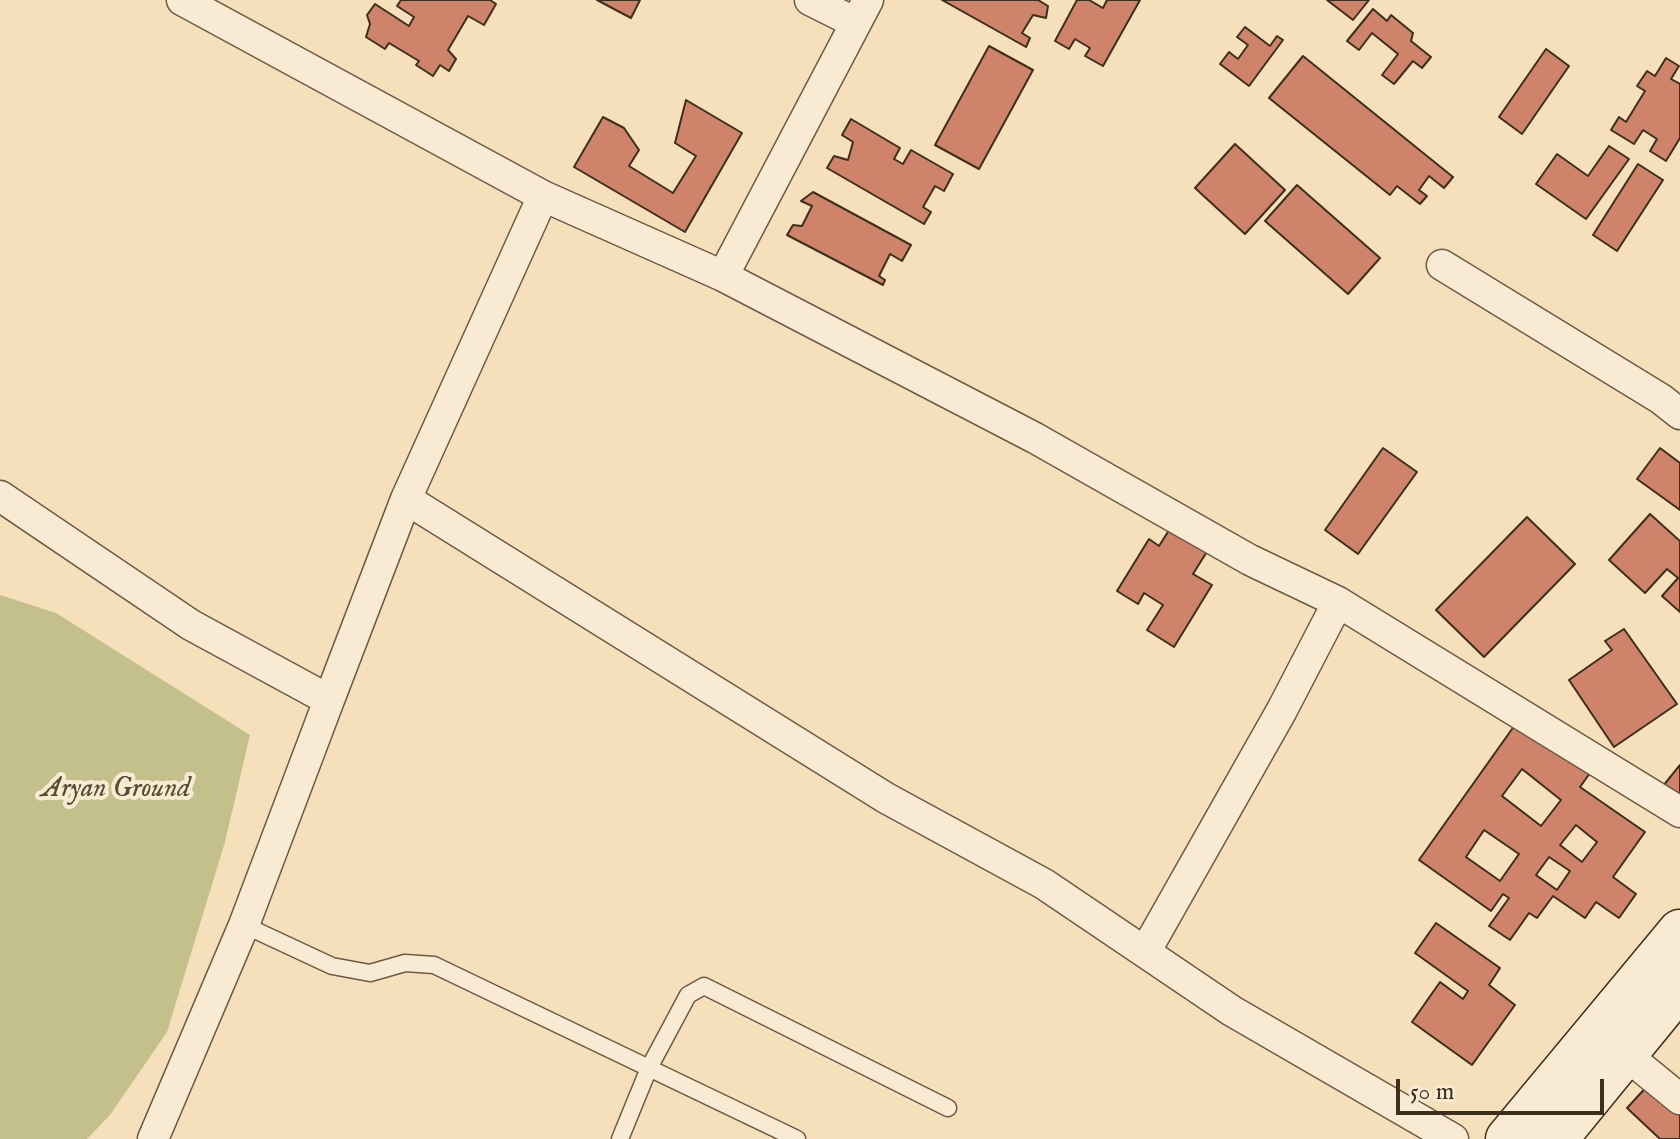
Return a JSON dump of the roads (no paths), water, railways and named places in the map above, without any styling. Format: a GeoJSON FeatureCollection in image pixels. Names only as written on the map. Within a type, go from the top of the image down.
{"type":"FeatureCollection","features":[{"type":"Feature","properties":{"kind":"street"},"geometry":{"type":"LineString","coordinates":[[182,0],[543,196],[723,276],[1035,438],[1250,560],[1338,602],[1680,812]]}},
{"type":"Feature","properties":{"kind":"street"},"geometry":{"type":"LineString","coordinates":[[723,276],[862,11],[810,0]]}},
{"type":"Feature","properties":{"kind":"street"},"geometry":{"type":"LineString","coordinates":[[153,1139],[244,925],[406,499],[543,196]]}},
{"type":"Feature","properties":{"kind":"street"},"geometry":{"type":"LineString","coordinates":[[1442,265],[1661,399],[1680,414]]}},
{"type":"Feature","properties":{"kind":"street"},"geometry":{"type":"LineString","coordinates":[[0,496],[191,625],[329,700]]}},
{"type":"Feature","properties":{"kind":"street"},"geometry":{"type":"LineString","coordinates":[[406,499],[886,798],[1044,884],[1232,1011],[1453,1139]]}},
{"type":"Feature","properties":{"kind":"street"},"geometry":{"type":"LineString","coordinates":[[1145,952],[1282,710],[1338,602]]}},
{"type":"Feature","properties":{"kind":"street"},"geometry":{"type":"LineString","coordinates":[[1555,1139],[1680,932]]}},
{"type":"Feature","properties":{"kind":"street"},"geometry":{"type":"LineString","coordinates":[[1508,1139],[1614,1040],[1680,986]]}},
{"type":"Feature","properties":{"kind":"street"},"geometry":{"type":"LineString","coordinates":[[1614,1040],[1680,1099]]}},
{"type":"Feature","properties":{"kind":"lane"},"geometry":{"type":"LineString","coordinates":[[244,925],[332,966],[370,973],[405,963],[434,965],[797,1139]]}},
{"type":"Feature","properties":{"kind":"lane"},"geometry":{"type":"LineString","coordinates":[[620,1139],[649,1068],[688,995],[704,986],[948,1108]]}},
{"type":"Feature","properties":{"kind":"park label","name":"Aryan Ground"},"geometry":{"type":"Point","coordinates":[116,790]}}]}
